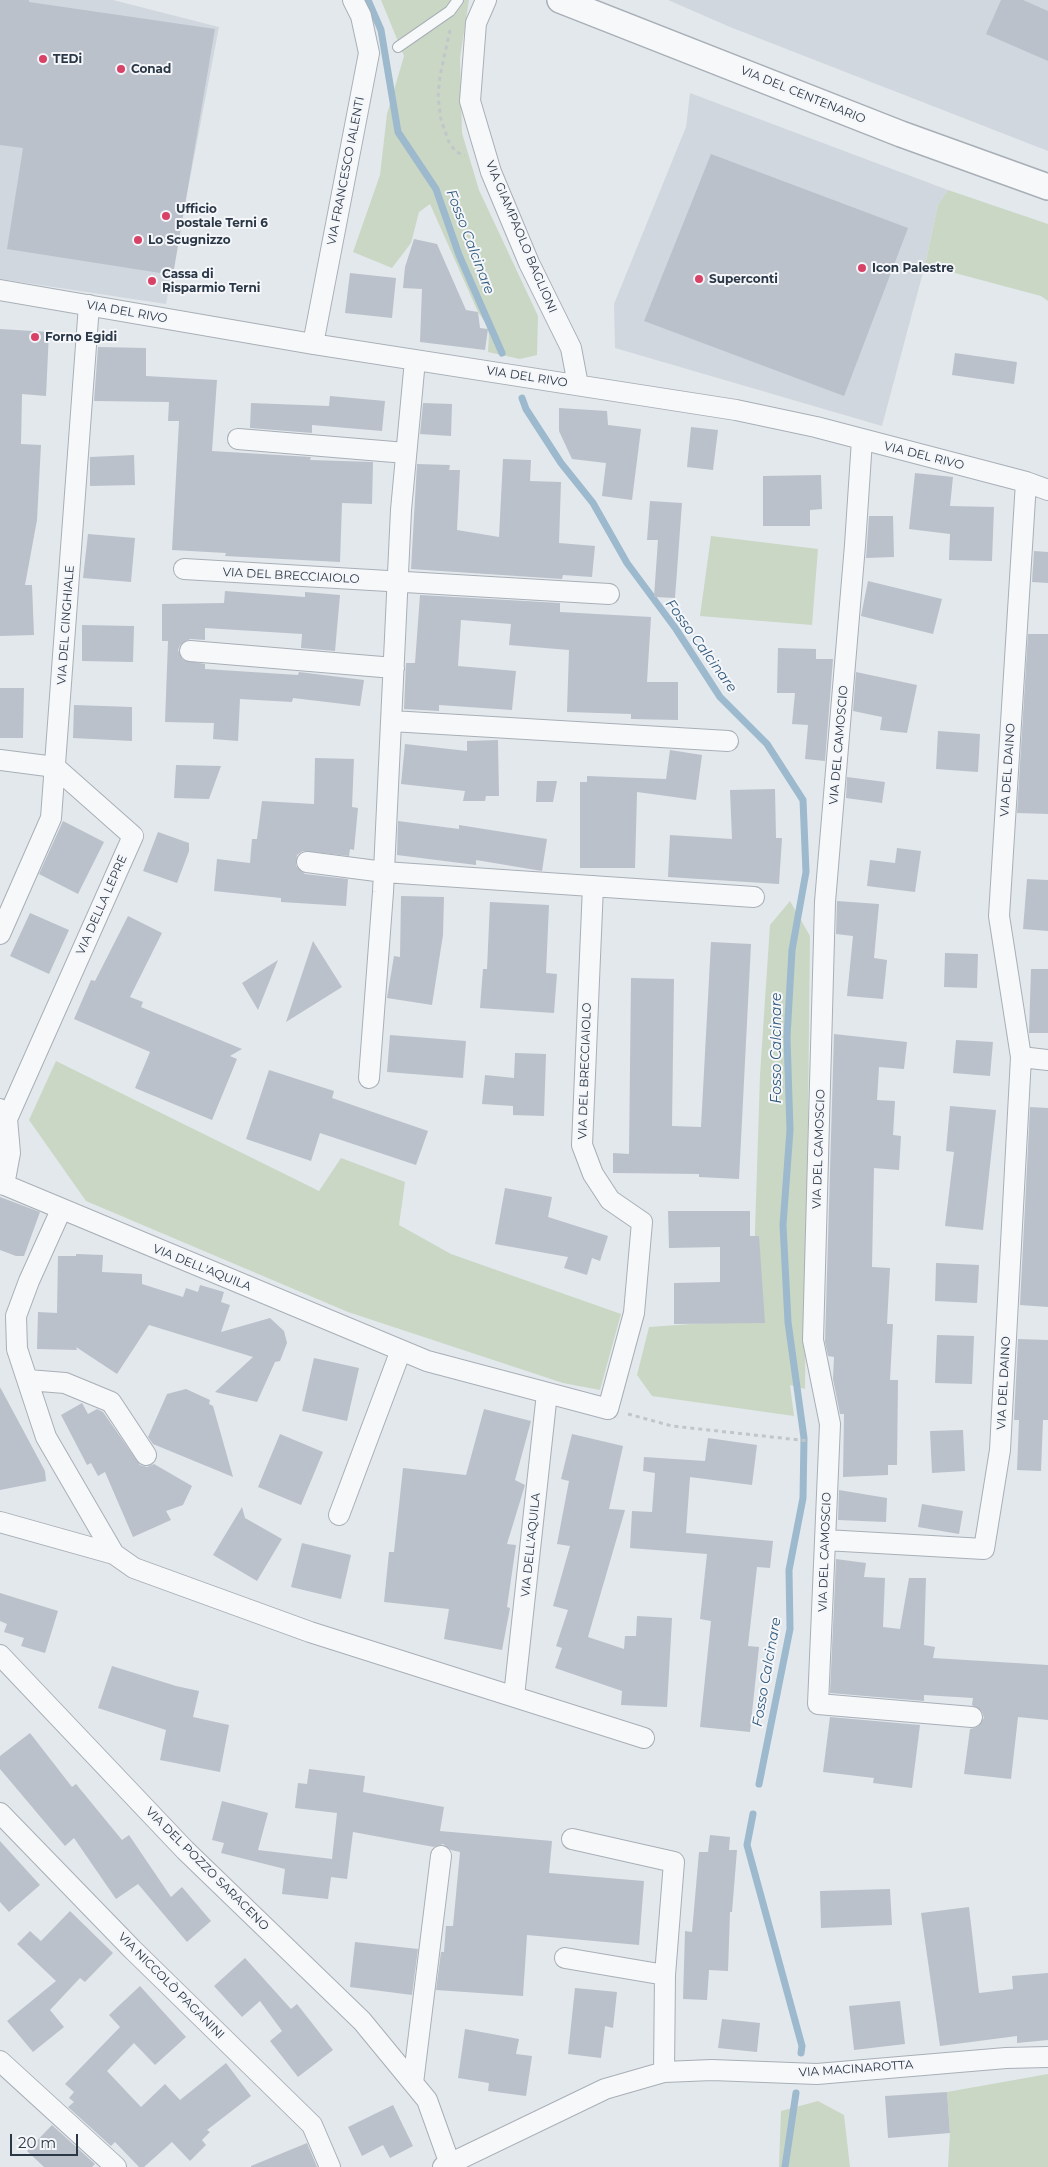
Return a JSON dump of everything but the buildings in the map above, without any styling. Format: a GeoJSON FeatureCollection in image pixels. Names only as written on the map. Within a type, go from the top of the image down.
{"type":"FeatureCollection","features":[{"type":"Feature","properties":{"kind":"street","name":"VIA FRANCESCO IALENTI"},"geometry":{"type":"LineString","coordinates":[[313,344],[369,53],[361,16],[353,0]]}},
{"type":"Feature","properties":{"kind":"street","name":"VIA GIAMPAOLO BAGLIONI"},"geometry":{"type":"LineString","coordinates":[[486,0],[476,23],[470,101],[491,172],[529,263],[572,348],[578,385]]}},
{"type":"Feature","properties":{"kind":"street","name":"VIA DEL CENTENARIO"},"geometry":{"type":"LineString","coordinates":[[560,0],[901,134],[1048,187]]}},
{"type":"Feature","properties":{"kind":"street","name":"VIA DEL RIVO"},"geometry":{"type":"LineString","coordinates":[[0,290],[313,344],[736,410],[816,427],[1026,482],[1048,490]]}},
{"type":"Feature","properties":{"kind":"street","name":"VIA DEL CINGHIALE"},"geometry":{"type":"LineString","coordinates":[[0,934],[51,818],[89,305]]}},
{"type":"Feature","properties":{"kind":"street"},"geometry":{"type":"LineString","coordinates":[[368,1078],[384,872],[406,452],[415,360]]}},
{"type":"Feature","properties":{"kind":"street"},"geometry":{"type":"LineString","coordinates":[[238,439],[406,452]]}},
{"type":"Feature","properties":{"kind":"street","name":"VIA DEL CAMOSCIO"},"geometry":{"type":"LineString","coordinates":[[862,440],[855,555],[826,902],[813,1340],[830,1424],[818,1704],[972,1717]]}},
{"type":"Feature","properties":{"kind":"street","name":"VIA DEL DAINO"},"geometry":{"type":"LineString","coordinates":[[825,1540],[984,1549],[1000,1450],[1021,1057],[999,916],[1026,482]]}},
{"type":"Feature","properties":{"kind":"street","name":"VIA DEL BRECCIAIOLO"},"geometry":{"type":"LineString","coordinates":[[184,569],[609,594]]}},
{"type":"Feature","properties":{"kind":"street"},"geometry":{"type":"LineString","coordinates":[[190,651],[394,668]]}},
{"type":"Feature","properties":{"kind":"street"},"geometry":{"type":"LineString","coordinates":[[391,721],[728,741]]}},
{"type":"Feature","properties":{"kind":"street"},"geometry":{"type":"LineString","coordinates":[[0,760],[55,767]]}},
{"type":"Feature","properties":{"kind":"street","name":"VIA DELLA LEPRE"},"geometry":{"type":"LineString","coordinates":[[4,1114],[133,836],[55,767]]}},
{"type":"Feature","properties":{"kind":"street"},"geometry":{"type":"LineString","coordinates":[[307,862],[384,872],[754,897]]}},
{"type":"Feature","properties":{"kind":"street","name":"VIA DEL BRECCIAIOLO"},"geometry":{"type":"LineString","coordinates":[[593,886],[582,1145],[593,1174],[610,1200],[642,1222],[634,1314],[608,1409]]}},
{"type":"Feature","properties":{"kind":"street"},"geometry":{"type":"LineString","coordinates":[[1021,1057],[1048,1060]]}},
{"type":"Feature","properties":{"kind":"street","name":"VIA DELL'AQUILA"},"geometry":{"type":"LineString","coordinates":[[4,1114],[10,1153],[2,1184],[87,1221],[428,1360],[608,1409]]}},
{"type":"Feature","properties":{"kind":"street"},"geometry":{"type":"LineString","coordinates":[[62,1210],[29,1281],[16,1316],[17,1349],[46,1437],[114,1554]]}},
{"type":"Feature","properties":{"kind":"street"},"geometry":{"type":"LineString","coordinates":[[339,1514],[402,1350]]}},
{"type":"Feature","properties":{"kind":"street"},"geometry":{"type":"LineString","coordinates":[[28,1380],[65,1383],[111,1402],[146,1456]]}},
{"type":"Feature","properties":{"kind":"street","name":"VIA DELL'AQUILA"},"geometry":{"type":"LineString","coordinates":[[514,1696],[548,1393]]}},
{"type":"Feature","properties":{"kind":"street"},"geometry":{"type":"LineString","coordinates":[[0,1522],[114,1554],[134,1568],[310,1632],[644,1738]]}},
{"type":"Feature","properties":{"kind":"street","name":"VIA DEL POZZO SARACENO"},"geometry":{"type":"LineString","coordinates":[[0,1655],[185,1850],[362,2021],[427,2100],[448,2166]]}},
{"type":"Feature","properties":{"kind":"street","name":"VIA NICCOLÒ PAGANINI"},"geometry":{"type":"LineString","coordinates":[[0,1813],[132,1949],[312,2126],[330,2167]]}},
{"type":"Feature","properties":{"kind":"street"},"geometry":{"type":"LineString","coordinates":[[572,1839],[674,1862],[665,1975],[664,2072]]}},
{"type":"Feature","properties":{"kind":"street"},"geometry":{"type":"LineString","coordinates":[[413,2083],[441,1856]]}},
{"type":"Feature","properties":{"kind":"street"},"geometry":{"type":"LineString","coordinates":[[565,1958],[665,1975]]}},
{"type":"Feature","properties":{"kind":"street","name":"VIA MACINAROTTA"},"geometry":{"type":"LineString","coordinates":[[448,2166],[605,2089],[664,2072],[712,2070],[817,2074],[1006,2058],[1048,2057]]}},
{"type":"Feature","properties":{"kind":"street"},"geometry":{"type":"LineString","coordinates":[[0,2061],[116,2167]]}},
{"type":"Feature","properties":{"kind":"lane"},"geometry":{"type":"LineString","coordinates":[[398,47],[450,11],[458,0]]}},
{"type":"Feature","properties":{"kind":"path"},"geometry":{"type":"LineString","coordinates":[[608,1409],[672,1426],[789,1437],[811,1441]]}},
{"type":"Feature","properties":{"kind":"shaded area"},"geometry":{"type":"Polygon","coordinates":[[[0,0],[113,0],[219,27],[166,304],[0,279],[0,0]]]}},
{"type":"Feature","properties":{"kind":"shaded area"},"geometry":{"type":"Polygon","coordinates":[[[668,0],[1048,0],[1048,151],[730,27],[668,0]]]}},
{"type":"Feature","properties":{"kind":"shaded area"},"geometry":{"type":"Polygon","coordinates":[[[690,93],[948,190],[938,205],[925,265],[882,426],[615,348],[614,304],[686,127],[690,93]]]}},
{"type":"Feature","properties":{"kind":"green space"},"geometry":{"type":"Polygon","coordinates":[[[381,0],[469,0],[460,58],[462,133],[479,190],[538,316],[537,355],[520,359],[488,352],[489,335],[487,325],[478,312],[430,204],[419,212],[411,243],[392,268],[353,252],[380,175],[387,114],[404,56],[381,0]]]}},
{"type":"Feature","properties":{"kind":"green space"},"geometry":{"type":"Polygon","coordinates":[[[948,190],[1048,224],[1048,301],[1041,296],[925,265],[938,205],[948,190]]]}},
{"type":"Feature","properties":{"kind":"green space"},"geometry":{"type":"Polygon","coordinates":[[[711,536],[818,549],[812,625],[700,616],[711,536]]]}},
{"type":"Feature","properties":{"kind":"green space"},"geometry":{"type":"Polygon","coordinates":[[[790,901],[810,936],[805,1389],[790,1385],[794,1416],[652,1396],[637,1375],[649,1327],[705,1323],[754,1262],[760,1075],[770,925],[790,901]]]}},
{"type":"Feature","properties":{"kind":"green space"},"geometry":{"type":"Polygon","coordinates":[[[56,1061],[319,1191],[341,1158],[405,1182],[399,1225],[451,1254],[621,1314],[600,1390],[563,1383],[348,1312],[86,1201],[29,1120],[56,1061]]]}},
{"type":"Feature","properties":{"kind":"green space"},"geometry":{"type":"Polygon","coordinates":[[[1048,2074],[1048,2167],[948,2167],[950,2133],[947,2092],[1048,2074]]]}},
{"type":"Feature","properties":{"kind":"green space"},"geometry":{"type":"Polygon","coordinates":[[[818,2101],[844,2115],[850,2167],[779,2167],[781,2111],[818,2101]]]}},
{"type":"Feature","properties":{"kind":"waterway","name":"Fosso Calcinare"},"geometry":{"type":"LineString","coordinates":[[368,0],[381,30],[398,132],[436,189],[459,255],[502,353]]}},
{"type":"Feature","properties":{"kind":"waterway","name":"Fosso Calcinare"},"geometry":{"type":"LineString","coordinates":[[522,398],[526,409],[561,463],[593,503],[627,563],[676,629],[720,697],[767,744],[803,800],[806,872],[792,950],[787,1037],[790,1130],[783,1225],[788,1322],[804,1438],[803,1498],[789,1570],[790,1629],[759,1784]]}},
{"type":"Feature","properties":{"kind":"waterway","name":"Fosso Calcinare"},"geometry":{"type":"LineString","coordinates":[[753,1814],[747,1845],[802,2046],[801,2053]]}},
{"type":"Feature","properties":{"kind":"waterway","name":"Fosso Calcinare"},"geometry":{"type":"LineString","coordinates":[[785,2167],[796,2093]]}},
{"type":"Feature","properties":{"kind":"place","name":"TEDi"},"geometry":{"type":"Point","coordinates":[43,59]}},
{"type":"Feature","properties":{"kind":"place","name":"Conad"},"geometry":{"type":"Point","coordinates":[121,69]}},
{"type":"Feature","properties":{"kind":"place","name":"Ufficio postale Terni 6"},"geometry":{"type":"Point","coordinates":[166,216]}},
{"type":"Feature","properties":{"kind":"place","name":"Lo Scugnizzo"},"geometry":{"type":"Point","coordinates":[138,240]}},
{"type":"Feature","properties":{"kind":"place","name":"Icon Palestre"},"geometry":{"type":"Point","coordinates":[862,268]}},
{"type":"Feature","properties":{"kind":"place","name":"Superconti"},"geometry":{"type":"Point","coordinates":[699,279]}},
{"type":"Feature","properties":{"kind":"place","name":"Cassa di Risparmio Terni"},"geometry":{"type":"Point","coordinates":[152,281]}},
{"type":"Feature","properties":{"kind":"place","name":"Forno Egidi"},"geometry":{"type":"Point","coordinates":[35,337]}}]}
